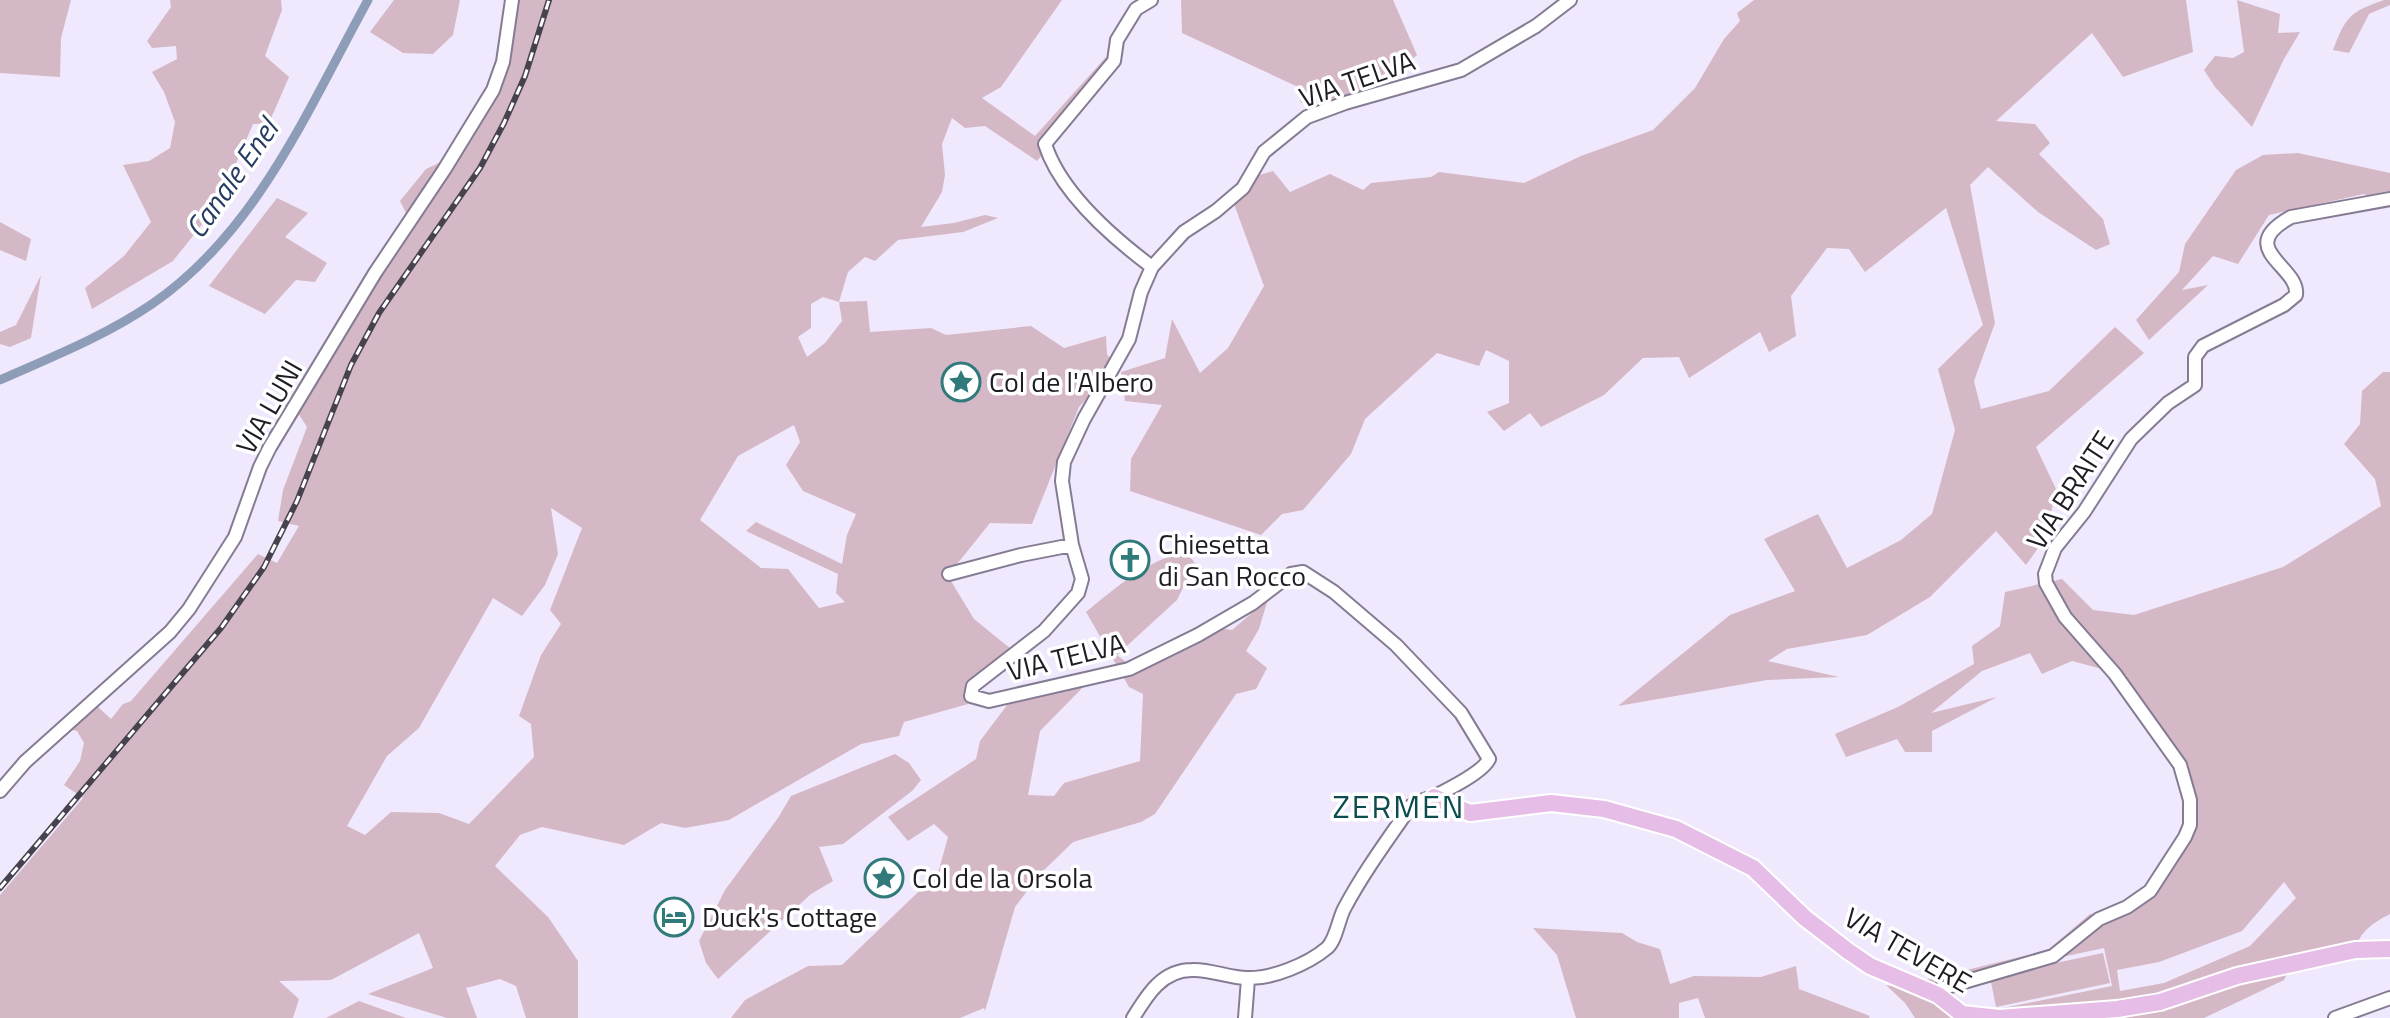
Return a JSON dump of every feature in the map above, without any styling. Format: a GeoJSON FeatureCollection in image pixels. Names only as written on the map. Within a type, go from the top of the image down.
{"type":"FeatureCollection","features":[{"type":"Feature","properties":{"kind":"main road","name":"VIA TEVERE"},"geometry":{"type":"LineString","coordinates":[[1434,797],[1470,813],[1551,803],[1604,809],[1676,829],[1753,868],[1805,918],[1870,966],[1935,994],[1962,1014],[2000,1018],[2117,1009],[2160,1002],[2237,976],[2355,950],[2390,949]]}},
{"type":"Feature","properties":{"kind":"street","name":"VIA LUNI"},"geometry":{"type":"LineString","coordinates":[[0,791],[34,753],[170,632],[197,598],[235,537],[270,447],[375,273],[493,90],[503,62],[512,0]]}},
{"type":"Feature","properties":{"kind":"street"},"geometry":{"type":"LineString","coordinates":[[1151,0],[1136,9],[1117,40],[1114,61],[1045,144],[1051,163],[1064,185],[1152,267]]}},
{"type":"Feature","properties":{"kind":"street","name":"VIA TELVA"},"geometry":{"type":"LineString","coordinates":[[1434,797],[1482,769],[1489,759],[1461,713],[1407,656],[1334,592],[1303,572],[1291,574],[1253,603],[1198,635],[1129,669],[989,701],[971,696],[973,686],[1044,631],[1078,593],[1082,579],[1072,545],[1062,481],[1064,462],[1084,419],[1129,339],[1141,292],[1152,267],[1184,232],[1243,188],[1264,152],[1307,117],[1461,70],[1500,49],[1570,0]]}},
{"type":"Feature","properties":{"kind":"street","name":"VIA BRAITE"},"geometry":{"type":"LineString","coordinates":[[1935,994],[1940,989],[2053,956],[2099,919],[2127,907],[2150,891],[2185,837],[2190,825],[2190,800],[2180,765],[2115,674],[2065,617],[2046,583],[2048,563],[2055,548],[2084,512],[2131,439],[2168,403],[2195,385],[2195,357],[2203,346],[2284,305],[2296,295],[2295,282],[2277,265],[2268,242],[2277,225],[2291,217],[2390,199]]}},
{"type":"Feature","properties":{"kind":"street"},"geometry":{"type":"LineString","coordinates":[[949,574],[1072,545]]}},
{"type":"Feature","properties":{"kind":"street"},"geometry":{"type":"LineString","coordinates":[[1133,1018],[1149,991],[1169,976],[1191,969],[1248,979],[1269,975],[1306,961],[1330,946],[1350,899],[1411,806],[1419,799],[1434,797]]}},
{"type":"Feature","properties":{"kind":"street"},"geometry":{"type":"LineString","coordinates":[[1245,1018],[1248,979]]}},
{"type":"Feature","properties":{"kind":"street"},"geometry":{"type":"LineString","coordinates":[[2335,1018],[2390,998]]}},
{"type":"Feature","properties":{"kind":"shaded area"},"geometry":{"type":"Polygon","coordinates":[[[0,0],[71,0],[61,38],[60,77],[0,73],[0,0]]]}},
{"type":"Feature","properties":{"kind":"shaded area"},"geometry":{"type":"Polygon","coordinates":[[[170,0],[281,0],[282,10],[265,56],[289,77],[269,123],[253,124],[219,203],[173,261],[92,309],[85,288],[124,256],[151,222],[123,165],[149,161],[170,148],[175,122],[164,92],[152,72],[177,59],[176,46],[152,48],[147,41],[171,7],[170,0]]]}},
{"type":"Feature","properties":{"kind":"shaded area"},"geometry":{"type":"Polygon","coordinates":[[[394,0],[460,0],[453,35],[433,54],[403,53],[370,32],[394,0]]]}},
{"type":"Feature","properties":{"kind":"shaded area"},"geometry":{"type":"Polygon","coordinates":[[[517,0],[1062,0],[1001,87],[982,98],[1035,136],[1106,57],[1112,71],[1037,161],[985,126],[965,128],[952,118],[942,144],[945,175],[942,192],[921,227],[985,215],[998,218],[963,232],[898,240],[875,261],[865,257],[848,272],[839,302],[867,301],[870,332],[931,328],[946,335],[1031,326],[1064,348],[1106,336],[1107,354],[1115,367],[1079,407],[1032,524],[990,523],[949,574],[974,619],[1011,649],[972,682],[968,704],[904,722],[899,736],[861,744],[729,820],[685,828],[661,823],[624,845],[542,827],[520,835],[495,866],[548,917],[578,961],[578,1018],[526,1018],[516,986],[500,979],[466,988],[477,1018],[447,1018],[368,994],[433,968],[419,933],[331,980],[279,981],[299,999],[293,1018],[0,1018],[0,895],[83,798],[64,785],[80,761],[84,743],[77,731],[68,729],[96,705],[111,719],[123,704],[131,701],[258,554],[277,563],[299,526],[278,521],[283,490],[307,427],[298,413],[410,221],[400,201],[426,169],[454,156],[503,79],[517,0]],[[823,297],[811,304],[811,328],[798,337],[807,357],[825,343],[842,321],[839,302],[823,297]],[[794,425],[738,456],[700,520],[761,568],[788,569],[819,608],[845,602],[836,593],[838,574],[746,531],[756,522],[842,564],[847,535],[856,514],[803,491],[786,465],[800,442],[794,425]],[[551,508],[558,554],[545,585],[522,616],[493,598],[419,728],[387,756],[347,826],[365,835],[391,812],[439,813],[469,824],[534,757],[531,724],[519,716],[541,655],[561,624],[550,610],[582,528],[551,508]]]}},
{"type":"Feature","properties":{"kind":"shaded area"},"geometry":{"type":"Polygon","coordinates":[[[1181,0],[1393,0],[1417,55],[1345,103],[1301,103],[1296,86],[1182,33],[1181,0]]]}},
{"type":"Feature","properties":{"kind":"shaded area"},"geometry":{"type":"Polygon","coordinates":[[[1754,0],[2186,0],[2193,52],[2123,77],[2092,33],[1996,121],[2035,124],[2050,143],[2039,154],[2103,219],[2110,244],[2096,250],[2038,212],[1988,167],[1970,185],[1995,323],[1974,381],[1981,409],[2049,391],[2115,327],[2144,353],[2036,447],[2056,489],[2046,537],[2026,565],[1996,531],[1930,597],[1867,635],[1787,649],[1768,661],[1839,677],[1767,680],[1618,706],[1730,615],[1795,591],[1764,539],[1818,514],[1847,568],[1901,540],[1932,514],[1955,430],[1938,369],[1983,325],[1946,208],[1865,272],[1849,249],[1827,248],[1791,296],[1796,336],[1769,352],[1760,332],[1689,378],[1679,357],[1643,358],[1604,395],[1541,427],[1530,413],[1504,431],[1487,412],[1509,403],[1509,361],[1486,350],[1479,366],[1437,353],[1365,419],[1351,454],[1303,510],[1282,514],[1261,535],[1130,491],[1131,459],[1162,405],[1125,401],[1121,372],[1165,358],[1172,319],[1200,373],[1228,348],[1264,286],[1234,204],[1256,176],[1273,171],[1290,192],[1330,174],[1363,190],[1371,183],[1431,177],[1439,172],[1524,183],[1581,156],[1653,130],[1695,88],[1724,39],[1740,21],[1737,13],[1754,0]]]}},
{"type":"Feature","properties":{"kind":"shaded area"},"geometry":{"type":"Polygon","coordinates":[[[2237,0],[2280,14],[2278,33],[2300,32],[2252,127],[2215,87],[2204,70],[2215,56],[2233,58],[2244,52],[2237,0]]]}},
{"type":"Feature","properties":{"kind":"shaded area"},"geometry":{"type":"Polygon","coordinates":[[[2390,0],[2390,5],[2369,14],[2349,53],[2333,50],[2346,22],[2356,12],[2390,0]]]}},
{"type":"Feature","properties":{"kind":"shaded area"},"geometry":{"type":"Polygon","coordinates":[[[2298,153],[2390,173],[2390,207],[2364,194],[2269,215],[2238,264],[2213,256],[2182,290],[2208,285],[2149,340],[2136,320],[2179,272],[2185,244],[2236,170],[2263,155],[2298,153]]]}},
{"type":"Feature","properties":{"kind":"shaded area"},"geometry":{"type":"Polygon","coordinates":[[[277,198],[308,213],[285,237],[327,263],[315,282],[296,280],[265,314],[209,286],[277,198]]]}},
{"type":"Feature","properties":{"kind":"shaded area"},"geometry":{"type":"Polygon","coordinates":[[[0,222],[31,239],[26,261],[0,250],[0,222]]]}},
{"type":"Feature","properties":{"kind":"shaded area"},"geometry":{"type":"Polygon","coordinates":[[[41,275],[31,338],[10,347],[0,344],[0,332],[16,325],[41,275]]]}},
{"type":"Feature","properties":{"kind":"shaded area"},"geometry":{"type":"Polygon","coordinates":[[[2383,372],[2390,372],[2390,914],[2368,928],[2355,950],[2292,964],[2284,980],[2204,1018],[1999,1018],[1998,1009],[2112,986],[2104,948],[1936,984],[1957,1018],[1915,1018],[1886,985],[1916,990],[1926,980],[2048,950],[2090,914],[2103,917],[2140,900],[2185,837],[2187,786],[2115,674],[2129,676],[2072,661],[2042,674],[2030,653],[1982,671],[1931,713],[1997,697],[1932,731],[1932,752],[1905,752],[1897,739],[1846,757],[1835,734],[1898,707],[1974,664],[1972,646],[2000,626],[2005,592],[2062,579],[2093,610],[2134,615],[2283,567],[2381,506],[2375,479],[2344,444],[2360,424],[2362,391],[2383,372]],[[2284,882],[2242,931],[2159,962],[2117,970],[2120,991],[2164,983],[2250,946],[2296,898],[2284,882]]]}},
{"type":"Feature","properties":{"kind":"shaded area"},"geometry":{"type":"Polygon","coordinates":[[[1185,551],[1195,563],[1177,600],[1117,655],[1126,662],[1200,625],[1232,630],[1268,599],[1259,629],[1246,651],[1267,668],[1256,689],[1236,694],[1155,814],[1141,822],[1073,842],[1040,874],[1015,907],[985,1011],[984,1008],[960,1018],[731,1018],[745,1000],[808,966],[842,965],[938,873],[948,837],[934,824],[908,841],[888,817],[976,759],[980,741],[1014,696],[1093,677],[1040,731],[1028,795],[1054,796],[1064,783],[1140,761],[1143,694],[1129,687],[1086,612],[1144,568],[1185,551]]]}},
{"type":"Feature","properties":{"kind":"shaded area"},"geometry":{"type":"Polygon","coordinates":[[[895,754],[909,763],[921,780],[912,791],[843,844],[819,847],[833,881],[811,894],[718,979],[706,963],[699,941],[725,890],[791,796],[895,754]]]}},
{"type":"Feature","properties":{"kind":"shaded area"},"geometry":{"type":"Polygon","coordinates":[[[1533,928],[1622,933],[1637,942],[1660,949],[1670,984],[1694,976],[1761,977],[1796,966],[1799,989],[1870,1016],[1705,1018],[1698,998],[1679,1003],[1679,1018],[1576,1018],[1557,955],[1533,928]]]}},
{"type":"Feature","properties":{"kind":"shaded area"},"geometry":{"type":"Polygon","coordinates":[[[2103,953],[2110,983],[1996,1007],[1990,977],[2103,953]]]}},
{"type":"Feature","properties":{"kind":"shaded area"},"geometry":{"type":"Polygon","coordinates":[[[359,1001],[406,1018],[326,1018],[359,1001]]]}},
{"type":"Feature","properties":{"kind":"waterway","name":"Canale Enel"},"geometry":{"type":"LineString","coordinates":[[0,380],[134,316],[189,275],[222,241],[277,166],[368,0]]}},
{"type":"Feature","properties":{"kind":"railway"},"geometry":{"type":"LineString","coordinates":[[0,888],[221,628],[264,567],[297,501],[351,365],[379,313],[480,168],[504,123],[525,76],[549,0]]}},
{"type":"Feature","properties":{"kind":"place","name":"Col de l'Albero"},"geometry":{"type":"Point","coordinates":[961,382]}},
{"type":"Feature","properties":{"kind":"place","name":"Chiesetta di San Rocco"},"geometry":{"type":"Point","coordinates":[1130,560]}},
{"type":"Feature","properties":{"kind":"place","name":"Col de la Orsola"},"geometry":{"type":"Point","coordinates":[884,878]}},
{"type":"Feature","properties":{"kind":"place","name":"Duck's Cottage"},"geometry":{"type":"Point","coordinates":[674,917]}},
{"type":"Feature","properties":{"kind":"district","name":"ZERMEN"},"geometry":{"type":"Point","coordinates":[1399,807]}}]}
